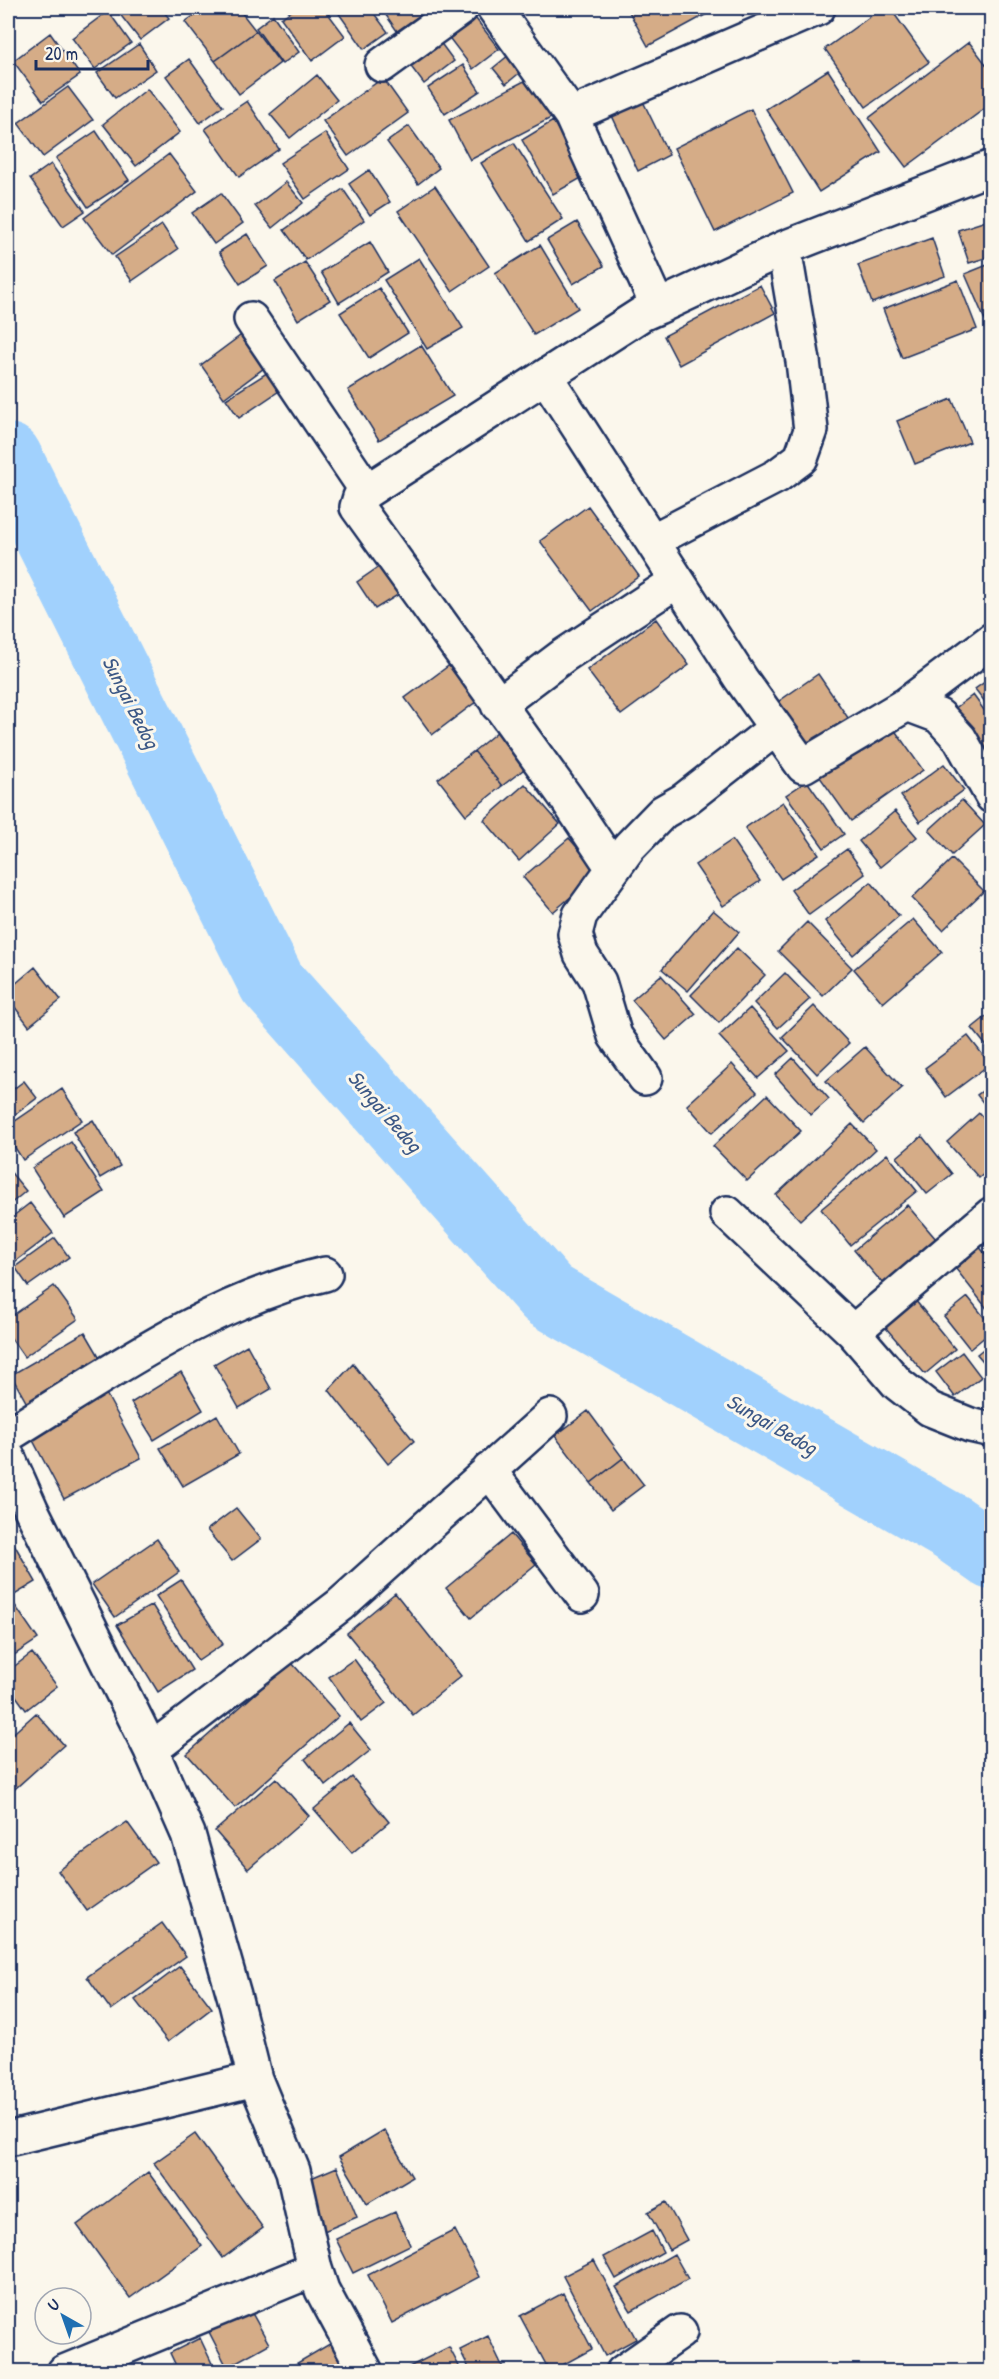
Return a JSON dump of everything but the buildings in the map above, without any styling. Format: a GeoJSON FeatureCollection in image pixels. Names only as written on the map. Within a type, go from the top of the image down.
{"type":"FeatureCollection","features":[{"type":"Feature","properties":{"kind":"street"},"geometry":{"type":"LineString","coordinates":[[382,65],[461,8]]}},
{"type":"Feature","properties":{"kind":"street"},"geometry":{"type":"LineString","coordinates":[[494,8],[571,115],[658,307]]}},
{"type":"Feature","properties":{"kind":"street"},"geometry":{"type":"LineString","coordinates":[[571,115],[818,8]]}},
{"type":"Feature","properties":{"kind":"street"},"geometry":{"type":"LineString","coordinates":[[613,868],[567,799],[357,507],[360,497],[642,314],[784,248],[992,167]]}},
{"type":"Feature","properties":{"kind":"street"},"geometry":{"type":"LineString","coordinates":[[652,542],[777,476],[801,458],[811,430],[803,361],[784,248]]}},
{"type":"Feature","properties":{"kind":"street"},"geometry":{"type":"LineString","coordinates":[[251,319],[367,491]]}},
{"type":"Feature","properties":{"kind":"street"},"geometry":{"type":"LineString","coordinates":[[546,377],[677,581],[803,766],[907,704],[992,640]]}},
{"type":"Feature","properties":{"kind":"street"},"geometry":{"type":"LineString","coordinates":[[498,705],[563,656],[677,581]]}},
{"type":"Feature","properties":{"kind":"street"},"geometry":{"type":"LineString","coordinates":[[907,704],[939,716],[960,739],[992,796]]}},
{"type":"Feature","properties":{"kind":"street"},"geometry":{"type":"LineString","coordinates":[[645,1078],[615,1036],[599,982],[581,954],[575,934],[580,915],[629,847],[663,812],[684,800],[776,728]]}},
{"type":"Feature","properties":{"kind":"street"},"geometry":{"type":"LineString","coordinates":[[727,1213],[853,1332],[898,1384],[930,1409],[970,1425],[992,1430]]}},
{"type":"Feature","properties":{"kind":"street"},"geometry":{"type":"LineString","coordinates":[[853,1332],[992,1214]]}},
{"type":"Feature","properties":{"kind":"street"},"geometry":{"type":"LineString","coordinates":[[8,1435],[140,1354],[205,1319],[292,1282],[325,1274]]}},
{"type":"Feature","properties":{"kind":"street"},"geometry":{"type":"LineString","coordinates":[[151,1750],[340,1605],[550,1416]]}},
{"type":"Feature","properties":{"kind":"street"},"geometry":{"type":"LineString","coordinates":[[8,1457],[31,1509],[151,1750],[188,1834],[234,1995],[255,2079],[292,2170],[315,2269],[322,2290],[366,2372]]}},
{"type":"Feature","properties":{"kind":"street"},"geometry":{"type":"LineString","coordinates":[[489,1470],[582,1596]]}},
{"type":"Feature","properties":{"kind":"street"},"geometry":{"type":"LineString","coordinates":[[8,2139],[255,2079]]}},
{"type":"Feature","properties":{"kind":"street"},"geometry":{"type":"LineString","coordinates":[[64,2372],[315,2269]]}},
{"type":"Feature","properties":{"kind":"street"},"geometry":{"type":"LineString","coordinates":[[623,2372],[680,2332]]}},
{"type":"Feature","properties":{"kind":"waterway","name":"Sungai Bedog"},"geometry":{"type":"LineString","coordinates":[[8,457],[272,983],[548,1295],[952,1528],[992,1556]]}}]}
